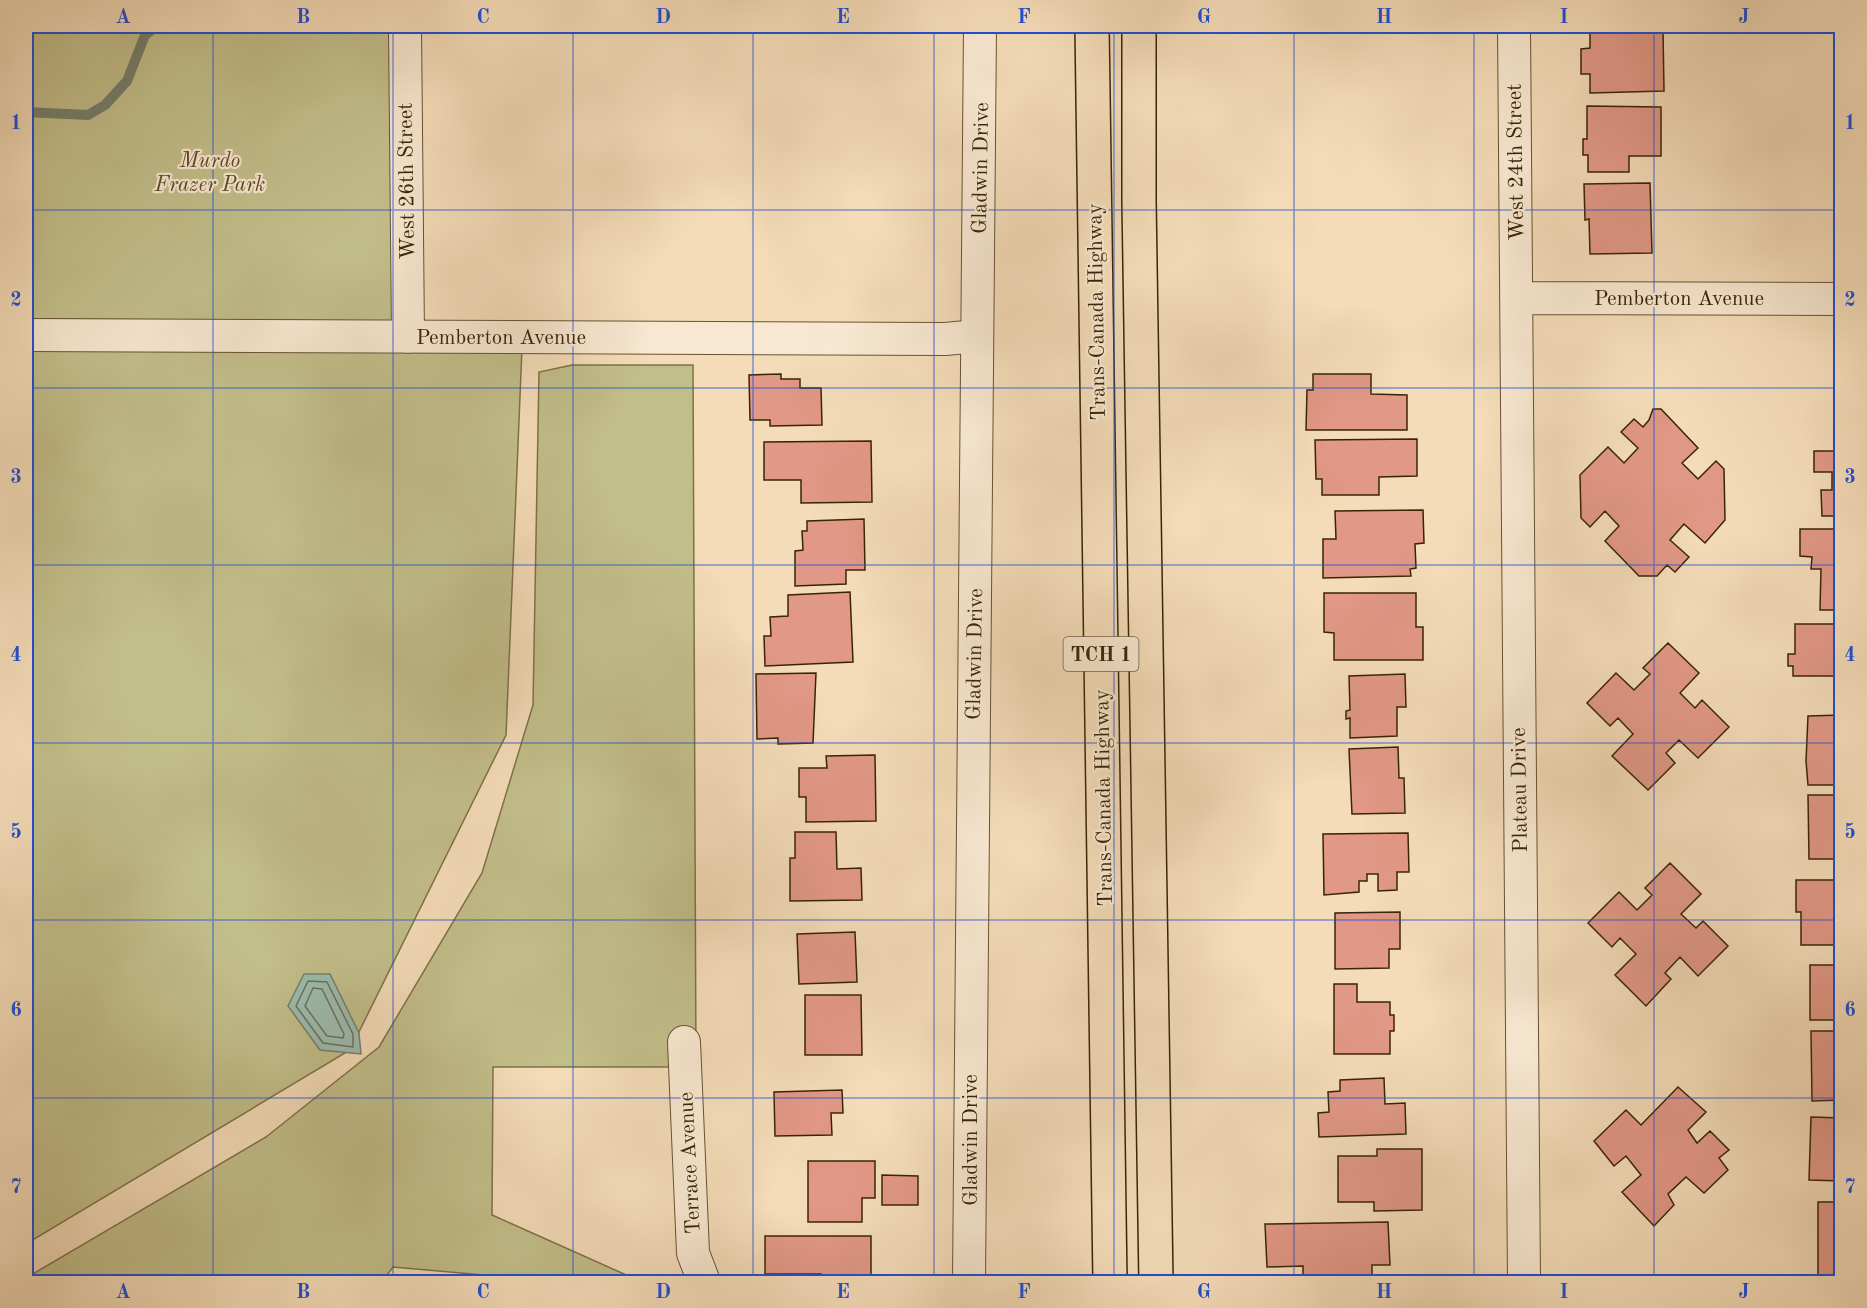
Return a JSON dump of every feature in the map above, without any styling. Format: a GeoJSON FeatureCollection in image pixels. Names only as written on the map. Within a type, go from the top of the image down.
{"type":"FeatureCollection","features":[{"type":"Feature","properties":{"kind":"highway","name":"Trans-Canada Highway"},"geometry":{"type":"LineString","coordinates":[[1092,26],[1110,1282]]}},
{"type":"Feature","properties":{"kind":"highway","name":"TCH 1"},"geometry":{"type":"LineString","coordinates":[[1139,26],[1139,213],[1156,1282]]}},
{"type":"Feature","properties":{"kind":"street","name":"West 26th Street"},"geometry":{"type":"LineString","coordinates":[[405,26],[408,337]]}},
{"type":"Feature","properties":{"kind":"street","name":"Gladwin Drive"},"geometry":{"type":"LineString","coordinates":[[969,1282],[980,26]]}},
{"type":"Feature","properties":{"kind":"street","name":"West 24th Street"},"geometry":{"type":"LineString","coordinates":[[1514,26],[1516,298]]}},
{"type":"Feature","properties":{"kind":"street","name":"Pemberton Avenue"},"geometry":{"type":"LineString","coordinates":[[1516,298],[1842,299]]}},
{"type":"Feature","properties":{"kind":"street","name":"Plateau Drive"},"geometry":{"type":"LineString","coordinates":[[1516,298],[1524,1282]]}},
{"type":"Feature","properties":{"kind":"street","name":"Pemberton Avenue"},"geometry":{"type":"LineString","coordinates":[[26,335],[945,339],[977,336]]}},
{"type":"Feature","properties":{"kind":"street","name":"Terrace Avenue"},"geometry":{"type":"LineString","coordinates":[[684,1042],[693,1253],[704,1282]]}},
{"type":"Feature","properties":{"kind":"green space","name":"Murdo Frazer Park"},"geometry":{"type":"Polygon","coordinates":[[[26,26],[392,26],[398,321],[26,319],[26,26]]]}},
{"type":"Feature","properties":{"kind":"green space"},"geometry":{"type":"Polygon","coordinates":[[[26,335],[522,348],[506,735],[350,1050],[26,1244],[26,335]]]}},
{"type":"Feature","properties":{"kind":"green space"},"geometry":{"type":"Polygon","coordinates":[[[572,365],[693,365],[696,1067],[493,1067],[492,1215],[642,1282],[515,1282],[495,1276],[393,1267],[382,1282],[26,1282],[26,1278],[266,1137],[379,1047],[482,873],[533,705],[539,372],[572,365]]]}},
{"type":"Feature","properties":{"kind":"water"},"geometry":{"type":"Polygon","coordinates":[[[304,974],[330,974],[359,1033],[361,1054],[320,1050],[288,1006],[304,974]]]}},
{"type":"Feature","properties":{"kind":"building"},"geometry":{"type":"Polygon","coordinates":[[[1663,30],[1664,91],[1590,93],[1590,74],[1581,74],[1581,49],[1590,48],[1590,31],[1663,30]]]}},
{"type":"Feature","properties":{"kind":"building"},"geometry":{"type":"Polygon","coordinates":[[[1587,106],[1661,107],[1661,156],[1629,156],[1629,172],[1588,172],[1588,155],[1583,155],[1583,139],[1587,139],[1587,106]]]}},
{"type":"Feature","properties":{"kind":"building"},"geometry":{"type":"Polygon","coordinates":[[[1650,183],[1652,253],[1590,254],[1589,219],[1585,220],[1584,184],[1650,183]]]}},
{"type":"Feature","properties":{"kind":"building"},"geometry":{"type":"Polygon","coordinates":[[[781,374],[781,379],[800,379],[800,388],[821,388],[822,425],[770,426],[770,420],[750,420],[749,375],[781,374]]]}},
{"type":"Feature","properties":{"kind":"building"},"geometry":{"type":"Polygon","coordinates":[[[1313,374],[1371,374],[1371,394],[1407,395],[1407,430],[1306,430],[1307,390],[1313,390],[1313,374]]]}},
{"type":"Feature","properties":{"kind":"building"},"geometry":{"type":"Polygon","coordinates":[[[1653,409],[1661,409],[1698,448],[1682,463],[1698,479],[1716,461],[1724,469],[1725,520],[1705,543],[1684,524],[1670,540],[1689,557],[1675,572],[1667,565],[1657,576],[1639,576],[1605,541],[1619,526],[1605,511],[1590,527],[1581,518],[1580,475],[1608,447],[1624,463],[1638,448],[1621,432],[1634,419],[1643,427],[1649,420],[1653,409]]]}},
{"type":"Feature","properties":{"kind":"building"},"geometry":{"type":"Polygon","coordinates":[[[1417,439],[1417,476],[1379,477],[1379,495],[1322,495],[1322,479],[1316,479],[1315,440],[1417,439]]]}},
{"type":"Feature","properties":{"kind":"building"},"geometry":{"type":"Polygon","coordinates":[[[871,441],[872,502],[801,503],[801,480],[764,480],[764,442],[871,441]]]}},
{"type":"Feature","properties":{"kind":"building"},"geometry":{"type":"Polygon","coordinates":[[[1814,451],[1842,451],[1842,516],[1822,516],[1821,490],[1832,490],[1832,472],[1814,472],[1814,451]]]}},
{"type":"Feature","properties":{"kind":"building"},"geometry":{"type":"Polygon","coordinates":[[[1423,510],[1424,543],[1415,544],[1416,568],[1410,569],[1411,576],[1323,578],[1323,539],[1336,539],[1335,511],[1423,510]]]}},
{"type":"Feature","properties":{"kind":"building"},"geometry":{"type":"Polygon","coordinates":[[[864,519],[865,570],[846,570],[846,584],[795,586],[795,551],[803,550],[802,531],[807,531],[807,521],[864,519]]]}},
{"type":"Feature","properties":{"kind":"building"},"geometry":{"type":"Polygon","coordinates":[[[1800,529],[1842,529],[1842,610],[1820,610],[1821,569],[1811,569],[1812,557],[1800,556],[1800,529]]]}},
{"type":"Feature","properties":{"kind":"building"},"geometry":{"type":"Polygon","coordinates":[[[850,592],[853,662],[765,666],[764,636],[771,636],[770,617],[788,616],[788,595],[850,592]]]}},
{"type":"Feature","properties":{"kind":"building"},"geometry":{"type":"Polygon","coordinates":[[[1324,593],[1416,593],[1416,627],[1423,627],[1423,660],[1334,660],[1334,633],[1324,632],[1324,593]]]}},
{"type":"Feature","properties":{"kind":"building"},"geometry":{"type":"Polygon","coordinates":[[[1795,624],[1842,624],[1842,706],[1834,706],[1834,676],[1793,676],[1793,666],[1788,666],[1788,654],[1795,654],[1795,624]]]}},
{"type":"Feature","properties":{"kind":"building"},"geometry":{"type":"Polygon","coordinates":[[[1668,643],[1699,673],[1680,693],[1695,708],[1702,700],[1729,727],[1698,758],[1679,740],[1666,753],[1675,763],[1648,790],[1612,756],[1633,734],[1618,718],[1610,726],[1587,703],[1616,673],[1634,690],[1650,674],[1643,668],[1668,643]]]}},
{"type":"Feature","properties":{"kind":"building"},"geometry":{"type":"Polygon","coordinates":[[[816,673],[813,743],[778,744],[778,738],[757,739],[756,674],[816,673]]]}},
{"type":"Feature","properties":{"kind":"building"},"geometry":{"type":"Polygon","coordinates":[[[1405,674],[1406,707],[1397,707],[1397,736],[1350,738],[1350,718],[1346,719],[1346,711],[1350,710],[1349,676],[1405,674]]]}},
{"type":"Feature","properties":{"kind":"building"},"geometry":{"type":"Polygon","coordinates":[[[1842,715],[1842,785],[1808,785],[1806,761],[1808,716],[1842,715]]]}},
{"type":"Feature","properties":{"kind":"building"},"geometry":{"type":"Polygon","coordinates":[[[1398,747],[1399,778],[1404,778],[1405,813],[1352,814],[1349,749],[1398,747]]]}},
{"type":"Feature","properties":{"kind":"building"},"geometry":{"type":"Polygon","coordinates":[[[875,755],[876,821],[806,822],[806,797],[799,797],[799,768],[827,768],[826,756],[875,755]]]}},
{"type":"Feature","properties":{"kind":"building"},"geometry":{"type":"Polygon","coordinates":[[[1808,795],[1842,795],[1842,859],[1809,859],[1808,795]]]}},
{"type":"Feature","properties":{"kind":"building"},"geometry":{"type":"Polygon","coordinates":[[[795,832],[836,832],[837,869],[861,868],[862,900],[790,901],[790,858],[795,858],[795,832]]]}},
{"type":"Feature","properties":{"kind":"building"},"geometry":{"type":"Polygon","coordinates":[[[1408,833],[1409,872],[1397,872],[1397,890],[1378,891],[1378,874],[1367,874],[1367,881],[1359,881],[1359,892],[1324,895],[1323,834],[1408,833]]]}},
{"type":"Feature","properties":{"kind":"building"},"geometry":{"type":"Polygon","coordinates":[[[1670,863],[1701,894],[1681,914],[1696,928],[1703,921],[1728,946],[1698,976],[1680,957],[1665,973],[1671,979],[1646,1006],[1615,975],[1636,954],[1620,938],[1612,947],[1588,923],[1619,892],[1637,910],[1652,895],[1645,888],[1670,863]]]}},
{"type":"Feature","properties":{"kind":"building"},"geometry":{"type":"Polygon","coordinates":[[[1796,880],[1842,880],[1842,945],[1801,945],[1801,912],[1796,912],[1796,880]]]}},
{"type":"Feature","properties":{"kind":"building"},"geometry":{"type":"Polygon","coordinates":[[[1400,912],[1400,949],[1389,949],[1389,968],[1335,969],[1335,913],[1400,912]]]}},
{"type":"Feature","properties":{"kind":"building"},"geometry":{"type":"Polygon","coordinates":[[[855,932],[857,982],[799,984],[797,934],[855,932]]]}},
{"type":"Feature","properties":{"kind":"building"},"geometry":{"type":"Polygon","coordinates":[[[1838,956],[1842,956],[1842,1020],[1810,1020],[1810,965],[1838,965],[1838,956]]]}},
{"type":"Feature","properties":{"kind":"building"},"geometry":{"type":"Polygon","coordinates":[[[1334,984],[1357,984],[1357,1002],[1390,1002],[1390,1015],[1394,1015],[1394,1031],[1390,1031],[1390,1054],[1334,1054],[1334,984]]]}},
{"type":"Feature","properties":{"kind":"building"},"geometry":{"type":"Polygon","coordinates":[[[805,995],[861,995],[862,1055],[805,1055],[805,995]]]}},
{"type":"Feature","properties":{"kind":"building"},"geometry":{"type":"Polygon","coordinates":[[[1811,1031],[1842,1031],[1842,1100],[1812,1101],[1811,1031]]]}},
{"type":"Feature","properties":{"kind":"building"},"geometry":{"type":"Polygon","coordinates":[[[1384,1078],[1385,1104],[1405,1103],[1406,1134],[1319,1137],[1318,1113],[1329,1112],[1328,1092],[1340,1091],[1340,1080],[1384,1078]]]}},
{"type":"Feature","properties":{"kind":"building"},"geometry":{"type":"Polygon","coordinates":[[[1678,1087],[1706,1112],[1688,1130],[1697,1143],[1710,1131],[1729,1150],[1719,1158],[1728,1170],[1704,1193],[1686,1177],[1668,1194],[1674,1205],[1654,1226],[1622,1192],[1641,1175],[1626,1156],[1614,1166],[1594,1141],[1626,1110],[1641,1125],[1678,1087]]]}},
{"type":"Feature","properties":{"kind":"building"},"geometry":{"type":"Polygon","coordinates":[[[842,1090],[843,1113],[831,1113],[832,1135],[775,1136],[774,1092],[842,1090]]]}},
{"type":"Feature","properties":{"kind":"building"},"geometry":{"type":"Polygon","coordinates":[[[1811,1117],[1842,1118],[1842,1181],[1809,1180],[1811,1117]]]}},
{"type":"Feature","properties":{"kind":"building"},"geometry":{"type":"Polygon","coordinates":[[[1377,1149],[1422,1149],[1422,1210],[1374,1211],[1374,1202],[1338,1202],[1338,1156],[1377,1156],[1377,1149]]]}},
{"type":"Feature","properties":{"kind":"building"},"geometry":{"type":"Polygon","coordinates":[[[808,1161],[875,1161],[875,1198],[862,1198],[862,1222],[808,1222],[808,1161]]]}},
{"type":"Feature","properties":{"kind":"building"},"geometry":{"type":"Polygon","coordinates":[[[882,1175],[918,1176],[918,1205],[882,1205],[882,1175]]]}},
{"type":"Feature","properties":{"kind":"building"},"geometry":{"type":"Polygon","coordinates":[[[1818,1202],[1842,1202],[1842,1277],[1818,1277],[1818,1202]]]}},
{"type":"Feature","properties":{"kind":"building"},"geometry":{"type":"Polygon","coordinates":[[[1388,1222],[1390,1265],[1372,1265],[1372,1282],[1303,1282],[1303,1266],[1267,1267],[1265,1224],[1388,1222]]]}},
{"type":"Feature","properties":{"kind":"building"},"geometry":{"type":"Polygon","coordinates":[[[765,1236],[871,1236],[871,1282],[820,1282],[821,1274],[765,1274],[765,1236]]]}},
{"type":"Feature","properties":{"kind":"waterway"},"geometry":{"type":"LineString","coordinates":[[26,112],[88,115],[105,105],[127,81],[145,35],[157,26]]}}]}
